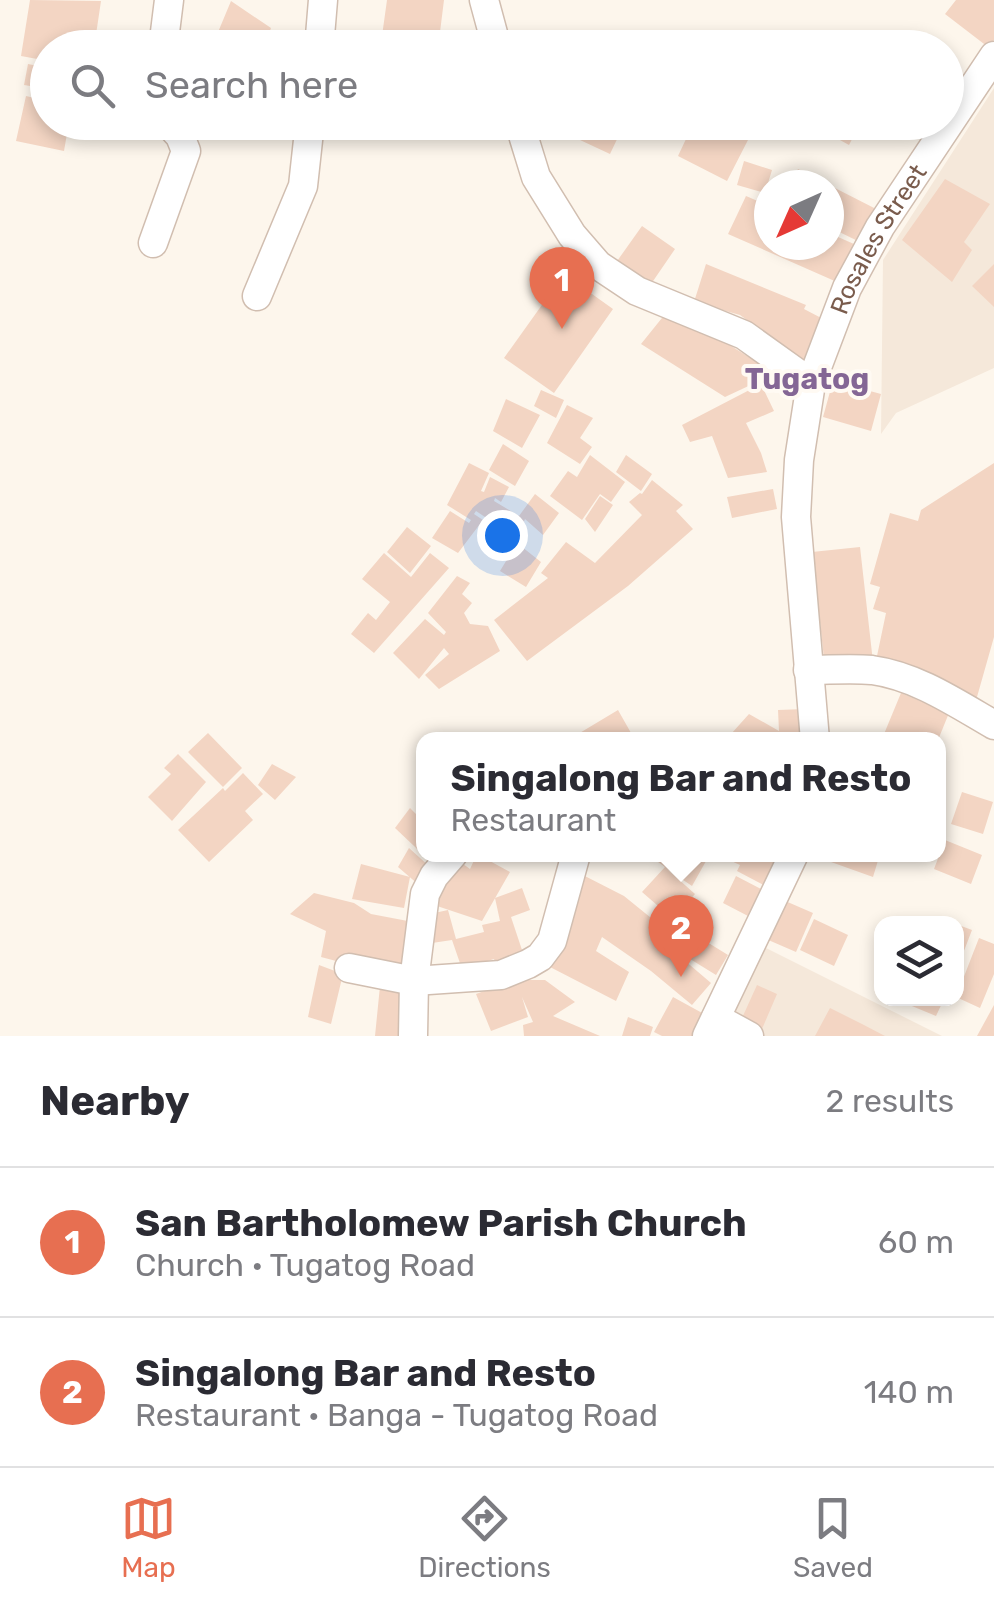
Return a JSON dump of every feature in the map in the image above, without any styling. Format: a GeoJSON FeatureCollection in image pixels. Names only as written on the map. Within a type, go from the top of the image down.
{"type":"FeatureCollection","features":[{"type":"Feature","properties":{"kind":"street"},"geometry":{"type":"LineString","coordinates":[[165,30],[168,0]]}},
{"type":"Feature","properties":{"kind":"street"},"geometry":{"type":"LineString","coordinates":[[322,30],[324,0]]}},
{"type":"Feature","properties":{"kind":"street"},"geometry":{"type":"LineString","coordinates":[[484,0],[492,30]]}},
{"type":"Feature","properties":{"kind":"street","name":"Rosales Street"},"geometry":{"type":"LineString","coordinates":[[964,101],[994,56]]}},
{"type":"Feature","properties":{"kind":"street"},"geometry":{"type":"LineString","coordinates":[[153,243],[186,151],[182,140]]}},
{"type":"Feature","properties":{"kind":"street"},"geometry":{"type":"LineString","coordinates":[[257,296],[303,186],[308,140]]}},
{"type":"Feature","properties":{"kind":"street"},"geometry":{"type":"LineString","coordinates":[[525,140],[536,177],[572,235],[598,265],[637,290],[744,335],[811,383]]}},
{"type":"Feature","properties":{"kind":"street","name":"Rosales Street"},"geometry":{"type":"LineString","coordinates":[[814,732],[796,518],[799,460],[811,383],[847,288],[880,227],[938,140]]}},
{"type":"Feature","properties":{"kind":"street"},"geometry":{"type":"LineString","coordinates":[[808,670],[871,670],[896,677],[920,684],[994,724]]}},
{"type":"Feature","properties":{"kind":"street"},"geometry":{"type":"LineString","coordinates":[[413,1036],[414,981],[425,894],[446,862]]}},
{"type":"Feature","properties":{"kind":"street"},"geometry":{"type":"LineString","coordinates":[[349,968],[414,981],[501,975],[528,964],[552,941],[574,862]]}},
{"type":"Feature","properties":{"kind":"street"},"geometry":{"type":"LineString","coordinates":[[749,1036],[711,1027],[790,862]]}},
{"type":"Feature","properties":{"kind":"shaded area"},"geometry":{"type":"Polygon","coordinates":[[[994,88],[994,368],[896,413],[881,434],[883,260],[994,88]]]}},
{"type":"Feature","properties":{"kind":"shaded area"},"geometry":{"type":"Polygon","coordinates":[[[760,945],[874,1002],[874,1006],[882,1006],[942,1036],[721,1036],[760,945]]]}},
{"type":"Feature","properties":{"kind":"building"},"geometry":{"type":"Polygon","coordinates":[[[30,0],[101,1],[97,30],[30,30],[30,58],[21,56],[30,0]]]}},
{"type":"Feature","properties":{"kind":"building"},"geometry":{"type":"Polygon","coordinates":[[[387,0],[444,0],[440,30],[383,30],[387,0]]]}},
{"type":"Feature","properties":{"kind":"building"},"geometry":{"type":"Polygon","coordinates":[[[956,0],[994,0],[994,40],[988,47],[945,14],[956,0]]]}},
{"type":"Feature","properties":{"kind":"building"},"geometry":{"type":"Polygon","coordinates":[[[231,1],[271,28],[270,30],[219,30],[231,1]]]}},
{"type":"Feature","properties":{"kind":"building"},"geometry":{"type":"Polygon","coordinates":[[[28,64],[30,64],[30,86],[24,85],[28,64]]]}},
{"type":"Feature","properties":{"kind":"building"},"geometry":{"type":"Polygon","coordinates":[[[26,96],[30,97],[30,140],[66,140],[64,151],[16,141],[26,96]]]}},
{"type":"Feature","properties":{"kind":"building"},"geometry":{"type":"Polygon","coordinates":[[[580,140],[617,140],[610,154],[580,140]]]}},
{"type":"Feature","properties":{"kind":"building"},"geometry":{"type":"Polygon","coordinates":[[[686,140],[748,140],[727,181],[678,156],[686,140]]]}},
{"type":"Feature","properties":{"kind":"building"},"geometry":{"type":"Polygon","coordinates":[[[744,161],[772,170],[754,170],[754,190],[737,185],[744,161]]]}},
{"type":"Feature","properties":{"kind":"building"},"geometry":{"type":"Polygon","coordinates":[[[945,179],[990,204],[964,242],[972,250],[952,282],[902,240],[945,179]]]}},
{"type":"Feature","properties":{"kind":"building"},"geometry":{"type":"Polygon","coordinates":[[[844,193],[880,211],[864,244],[844,234],[844,193]]]}},
{"type":"Feature","properties":{"kind":"building"},"geometry":{"type":"Polygon","coordinates":[[[746,196],[754,199],[754,245],[728,234],[746,196]]]}},
{"type":"Feature","properties":{"kind":"building"},"geometry":{"type":"Polygon","coordinates":[[[642,226],[675,249],[649,287],[615,264],[642,226]]]}},
{"type":"Feature","properties":{"kind":"building"},"geometry":{"type":"Polygon","coordinates":[[[844,240],[863,248],[846,286],[787,260],[844,260],[844,240]]]}},
{"type":"Feature","properties":{"kind":"building"},"geometry":{"type":"Polygon","coordinates":[[[706,264],[806,305],[804,309],[827,321],[809,365],[740,315],[694,302],[706,264]]]}},
{"type":"Feature","properties":{"kind":"building"},"geometry":{"type":"Polygon","coordinates":[[[994,264],[994,307],[972,286],[994,264]]]}},
{"type":"Feature","properties":{"kind":"building"},"geometry":{"type":"Polygon","coordinates":[[[564,274],[613,309],[554,393],[504,358],[564,274]]]}},
{"type":"Feature","properties":{"kind":"building"},"geometry":{"type":"Polygon","coordinates":[[[670,308],[774,374],[725,397],[641,344],[670,308]]]}},
{"type":"Feature","properties":{"kind":"building"},"geometry":{"type":"Polygon","coordinates":[[[833,381],[881,394],[871,431],[823,417],[833,381]]]}},
{"type":"Feature","properties":{"kind":"building"},"geometry":{"type":"Polygon","coordinates":[[[761,384],[774,411],[746,423],[767,472],[728,478],[712,436],[690,442],[682,425],[761,384]]]}},
{"type":"Feature","properties":{"kind":"building"},"geometry":{"type":"Polygon","coordinates":[[[541,390],[564,400],[556,418],[534,406],[541,390]]]}},
{"type":"Feature","properties":{"kind":"building"},"geometry":{"type":"Polygon","coordinates":[[[506,399],[540,415],[522,448],[493,431],[506,399]]]}},
{"type":"Feature","properties":{"kind":"building"},"geometry":{"type":"Polygon","coordinates":[[[567,405],[593,418],[580,438],[592,447],[580,464],[547,443],[567,405]]]}},
{"type":"Feature","properties":{"kind":"building"},"geometry":{"type":"Polygon","coordinates":[[[503,444],[529,461],[515,486],[489,470],[503,444]]]}},
{"type":"Feature","properties":{"kind":"building"},"geometry":{"type":"Polygon","coordinates":[[[590,455],[625,482],[611,502],[600,494],[582,520],[550,496],[568,471],[577,477],[590,455]]]}},
{"type":"Feature","properties":{"kind":"building"},"geometry":{"type":"Polygon","coordinates":[[[626,455],[652,474],[641,491],[616,472],[626,455]]]}},
{"type":"Feature","properties":{"kind":"building"},"geometry":{"type":"Polygon","coordinates":[[[469,463],[489,473],[481,491],[484,492],[490,477],[509,487],[501,502],[495,498],[494,501],[519,516],[535,494],[559,513],[543,535],[525,519],[515,544],[484,528],[488,519],[476,511],[474,514],[483,520],[458,553],[432,538],[450,511],[469,523],[471,520],[447,505],[469,463]]]}},
{"type":"Feature","properties":{"kind":"building"},"geometry":{"type":"Polygon","coordinates":[[[994,463],[994,637],[975,704],[877,656],[886,613],[873,609],[880,587],[870,584],[890,513],[918,521],[921,510],[994,463]]]}},
{"type":"Feature","properties":{"kind":"building"},"geometry":{"type":"Polygon","coordinates":[[[652,480],[683,505],[676,511],[693,529],[628,586],[527,661],[494,620],[548,578],[541,573],[566,542],[595,563],[642,515],[629,502],[642,494],[652,480]]]}},
{"type":"Feature","properties":{"kind":"building"},"geometry":{"type":"Polygon","coordinates":[[[773,489],[777,509],[732,518],[727,497],[773,489]]]}},
{"type":"Feature","properties":{"kind":"building"},"geometry":{"type":"Polygon","coordinates":[[[600,496],[613,505],[595,532],[585,519],[600,496]]]}},
{"type":"Feature","properties":{"kind":"building"},"geometry":{"type":"Polygon","coordinates":[[[407,527],[431,546],[410,573],[387,552],[407,527]]]}},
{"type":"Feature","properties":{"kind":"building"},"geometry":{"type":"Polygon","coordinates":[[[517,543],[541,562],[526,587],[500,571],[517,543]]]}},
{"type":"Feature","properties":{"kind":"building"},"geometry":{"type":"Polygon","coordinates":[[[860,547],[873,662],[825,667],[812,552],[860,547]]]}},
{"type":"Feature","properties":{"kind":"building"},"geometry":{"type":"Polygon","coordinates":[[[384,553],[411,577],[430,553],[449,568],[374,653],[351,634],[368,613],[376,620],[390,602],[362,579],[384,553]]]}},
{"type":"Feature","properties":{"kind":"building"},"geometry":{"type":"Polygon","coordinates":[[[457,576],[470,583],[462,594],[472,603],[464,613],[470,624],[488,626],[500,651],[439,689],[425,675],[449,654],[444,648],[419,679],[393,653],[425,619],[444,635],[446,632],[428,613],[457,576]]]}},
{"type":"Feature","properties":{"kind":"building"},"geometry":{"type":"Polygon","coordinates":[[[901,693],[949,713],[941,732],[885,732],[901,693]]]}},
{"type":"Feature","properties":{"kind":"building"},"geometry":{"type":"Polygon","coordinates":[[[805,709],[806,732],[733,732],[749,714],[779,731],[778,710],[805,709]]]}},
{"type":"Feature","properties":{"kind":"building"},"geometry":{"type":"Polygon","coordinates":[[[618,710],[630,732],[581,732],[618,710]]]}},
{"type":"Feature","properties":{"kind":"building"},"geometry":{"type":"Polygon","coordinates":[[[208,733],[242,768],[223,787],[188,752],[208,733]]]}},
{"type":"Feature","properties":{"kind":"building"},"geometry":{"type":"Polygon","coordinates":[[[178,754],[206,782],[172,821],[148,797],[171,774],[164,768],[178,754]]]}},
{"type":"Feature","properties":{"kind":"building"},"geometry":{"type":"Polygon","coordinates":[[[272,764],[296,777],[275,800],[258,785],[272,764]]]}},
{"type":"Feature","properties":{"kind":"building"},"geometry":{"type":"Polygon","coordinates":[[[243,773],[263,794],[245,811],[253,820],[209,862],[178,830],[243,773]]]}},
{"type":"Feature","properties":{"kind":"building"},"geometry":{"type":"Polygon","coordinates":[[[962,792],[993,802],[983,834],[951,824],[962,792]]]}},
{"type":"Feature","properties":{"kind":"building"},"geometry":{"type":"Polygon","coordinates":[[[410,808],[416,814],[416,848],[395,828],[410,808]]]}},
{"type":"Feature","properties":{"kind":"building"},"geometry":{"type":"Polygon","coordinates":[[[946,840],[982,855],[971,884],[934,869],[937,862],[946,862],[946,840]]]}},
{"type":"Feature","properties":{"kind":"building"},"geometry":{"type":"Polygon","coordinates":[[[409,848],[416,854],[416,862],[430,867],[419,885],[398,867],[409,848]]]}},
{"type":"Feature","properties":{"kind":"building"},"geometry":{"type":"Polygon","coordinates":[[[458,862],[470,869],[473,862],[492,862],[510,872],[482,921],[434,905],[458,862]]]}},
{"type":"Feature","properties":{"kind":"building"},"geometry":{"type":"Polygon","coordinates":[[[658,862],[706,862],[692,886],[667,869],[695,894],[673,919],[642,892],[665,867],[658,862]]]}},
{"type":"Feature","properties":{"kind":"building"},"geometry":{"type":"Polygon","coordinates":[[[733,862],[778,862],[769,888],[737,871],[740,865],[733,862]]]}},
{"type":"Feature","properties":{"kind":"building"},"geometry":{"type":"Polygon","coordinates":[[[831,862],[878,862],[873,877],[831,862]]]}},
{"type":"Feature","properties":{"kind":"building"},"geometry":{"type":"Polygon","coordinates":[[[361,864],[410,877],[404,908],[352,899],[361,864]]]}},
{"type":"Feature","properties":{"kind":"building"},"geometry":{"type":"Polygon","coordinates":[[[577,872],[624,896],[677,939],[670,948],[711,983],[692,1005],[602,937],[596,951],[629,972],[616,1001],[550,967],[577,872]]]}},
{"type":"Feature","properties":{"kind":"building"},"geometry":{"type":"Polygon","coordinates":[[[736,876],[761,889],[748,916],[723,903],[736,876]]]}},
{"type":"Feature","properties":{"kind":"building"},"geometry":{"type":"Polygon","coordinates":[[[522,888],[530,910],[511,917],[524,956],[496,965],[494,959],[462,969],[452,940],[432,943],[430,914],[448,910],[456,939],[484,932],[482,925],[500,921],[495,898],[522,888]]]}},
{"type":"Feature","properties":{"kind":"building"},"geometry":{"type":"Polygon","coordinates":[[[314,893],[354,903],[371,914],[413,922],[407,969],[321,957],[326,931],[290,914],[314,893]]]}},
{"type":"Feature","properties":{"kind":"building"},"geometry":{"type":"Polygon","coordinates":[[[783,900],[813,913],[796,952],[766,939],[783,900]]]}},
{"type":"Feature","properties":{"kind":"building"},"geometry":{"type":"Polygon","coordinates":[[[814,919],[848,935],[834,966],[800,950],[814,919]]]}},
{"type":"Feature","properties":{"kind":"building"},"geometry":{"type":"Polygon","coordinates":[[[964,927],[972,930],[964,951],[964,927]]]}},
{"type":"Feature","properties":{"kind":"building"},"geometry":{"type":"Polygon","coordinates":[[[694,934],[728,955],[716,975],[682,954],[694,934]]]}},
{"type":"Feature","properties":{"kind":"building"},"geometry":{"type":"Polygon","coordinates":[[[979,938],[994,944],[994,974],[980,1008],[964,1001],[964,976],[979,938]]]}},
{"type":"Feature","properties":{"kind":"building"},"geometry":{"type":"Polygon","coordinates":[[[319,965],[343,974],[331,1024],[308,1017],[319,965]]]}},
{"type":"Feature","properties":{"kind":"building"},"geometry":{"type":"Polygon","coordinates":[[[514,980],[545,980],[575,1002],[553,1016],[600,1036],[524,1036],[523,1025],[533,1022],[522,997],[528,1017],[491,1031],[476,994],[514,980]]]}},
{"type":"Feature","properties":{"kind":"building"},"geometry":{"type":"Polygon","coordinates":[[[757,985],[777,994],[759,1036],[737,1029],[757,985]]]}},
{"type":"Feature","properties":{"kind":"building"},"geometry":{"type":"Polygon","coordinates":[[[380,986],[406,991],[406,1036],[375,1036],[380,986]]]}},
{"type":"Feature","properties":{"kind":"building"},"geometry":{"type":"Polygon","coordinates":[[[673,997],[704,1014],[692,1036],[662,1036],[654,1032],[673,997]]]}},
{"type":"Feature","properties":{"kind":"building"},"geometry":{"type":"Polygon","coordinates":[[[994,1005],[994,1036],[977,1036],[994,1005]]]}},
{"type":"Feature","properties":{"kind":"building"},"geometry":{"type":"Polygon","coordinates":[[[912,1006],[941,1006],[936,1016],[912,1006]]]}},
{"type":"Feature","properties":{"kind":"building"},"geometry":{"type":"Polygon","coordinates":[[[830,1008],[862,1024],[885,1036],[815,1036],[830,1008]]]}},
{"type":"Feature","properties":{"kind":"building"},"geometry":{"type":"Polygon","coordinates":[[[628,1017],[653,1027],[650,1036],[622,1036],[628,1017]]]}},
{"type":"Feature","properties":{"kind":"place","name":"San Bartholomew Parish Church"},"geometry":{"type":"Point","coordinates":[562,329]}},
{"type":"Feature","properties":{"kind":"place","name":"Singalong Bar and Resto"},"geometry":{"type":"Point","coordinates":[681,977]}},
{"type":"Feature","properties":{"kind":"district","name":"Tugatog"},"geometry":{"type":"Point","coordinates":[807,379]}}]}
